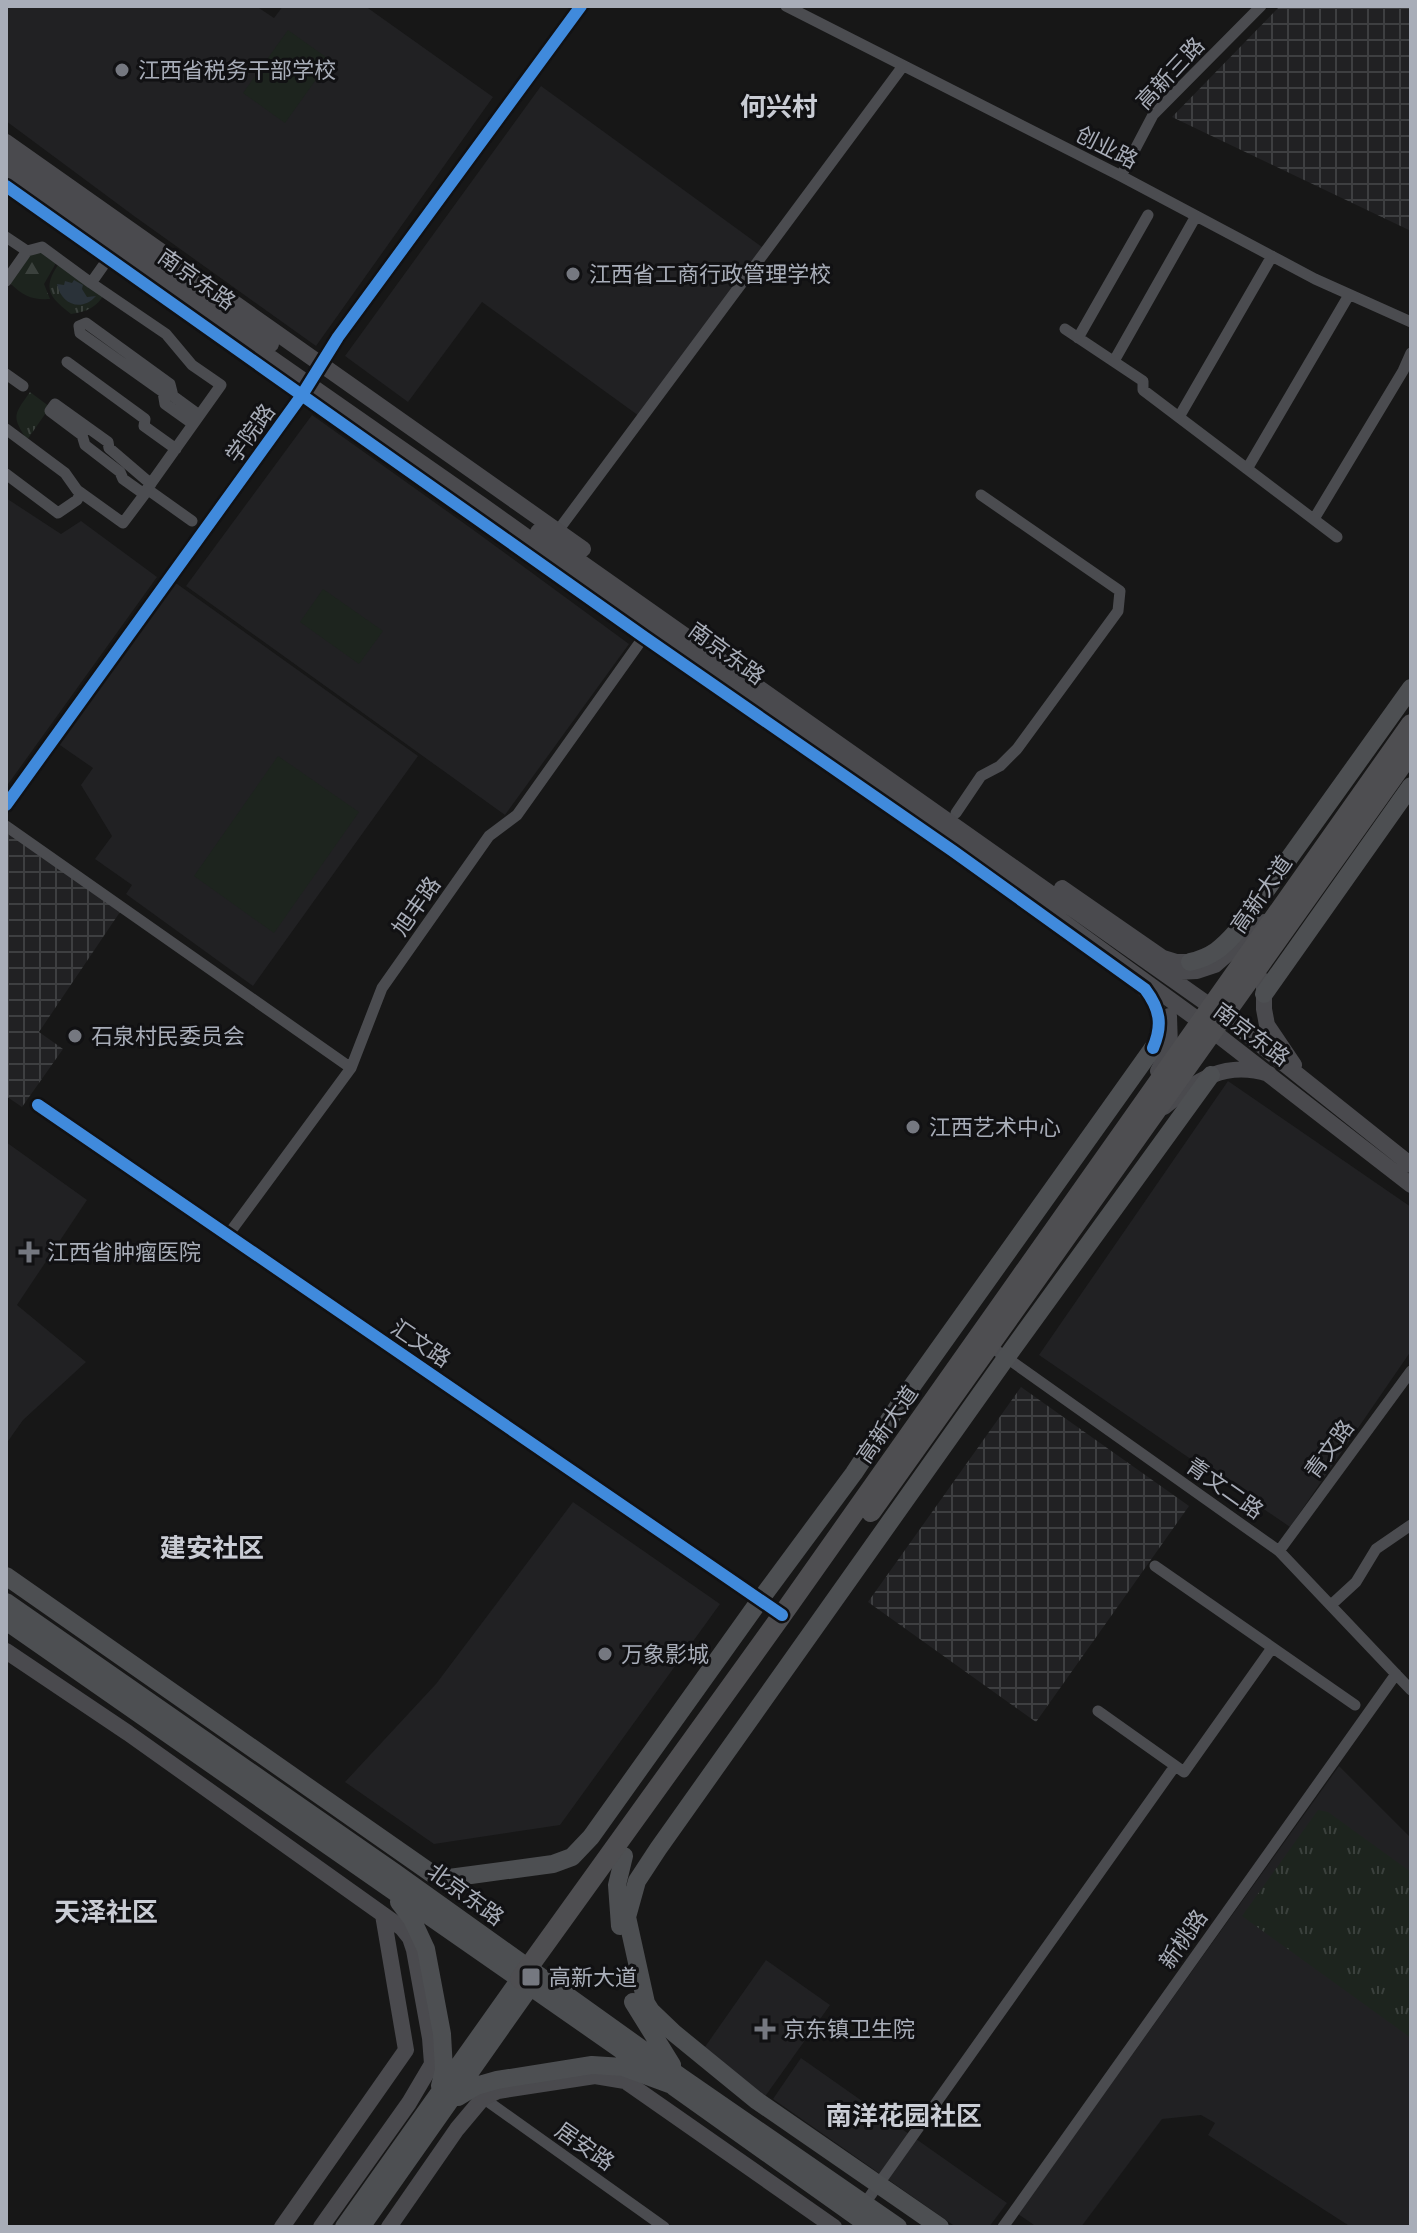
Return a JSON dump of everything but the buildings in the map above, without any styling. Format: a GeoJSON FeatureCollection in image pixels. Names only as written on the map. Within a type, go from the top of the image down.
{"type":"FeatureCollection","features":[{"type":"Feature","properties":{"kind":"highway","name":"高新大道"},"geometry":{"type":"LineString","coordinates":[[529,1978],[782,1615],[1148,1111],[1212,1019],[1283,905],[1411,724]]}},
{"type":"Feature","properties":{"kind":"highway","name":"高新大道"},"geometry":{"type":"LineString","coordinates":[[1212,1019],[1271,948],[1411,752]]}},
{"type":"Feature","properties":{"kind":"highway","name":"高新大道"},"geometry":{"type":"LineString","coordinates":[[619,1852],[998,1352],[1148,1111]]}},
{"type":"Feature","properties":{"kind":"main road","name":"学院路"},"geometry":{"type":"LineString","coordinates":[[6,805],[312,380],[348,324],[581,6]]}},
{"type":"Feature","properties":{"kind":"main road"},"geometry":{"type":"LineString","coordinates":[[6,142],[312,380]]}},
{"type":"Feature","properties":{"kind":"main road","name":"南京东路"},"geometry":{"type":"LineString","coordinates":[[6,156],[1161,992],[1212,1019],[1301,1077],[1411,1165]]}},
{"type":"Feature","properties":{"kind":"main road","name":"南京东路"},"geometry":{"type":"LineString","coordinates":[[6,173],[312,380],[554,536],[652,626],[1138,955],[1268,1073],[1411,1185]]}},
{"type":"Feature","properties":{"kind":"main road"},"geometry":{"type":"LineString","coordinates":[[6,186],[312,380]]}},
{"type":"Feature","properties":{"kind":"main road"},"geometry":{"type":"LineString","coordinates":[[554,536],[1163,958],[1176,962],[1205,959],[1220,951],[1411,688]]}},
{"type":"Feature","properties":{"kind":"main road"},"geometry":{"type":"LineString","coordinates":[[6,1576],[431,1873],[449,1878],[553,1864],[572,1857],[591,1837],[854,1473],[905,1396],[1153,1048],[1160,1032],[1158,1016],[1154,1001],[1145,989],[945,845],[652,626]]}},
{"type":"Feature","properties":{"kind":"main road"},"geometry":{"type":"LineString","coordinates":[[1264,994],[1411,786]]}},
{"type":"Feature","properties":{"kind":"main road"},"geometry":{"type":"LineString","coordinates":[[1138,955],[1173,972],[1197,971],[1215,965],[1283,905]]}},
{"type":"Feature","properties":{"kind":"main road"},"geometry":{"type":"LineString","coordinates":[[1271,948],[1264,975],[1267,1025],[1301,1077]]}},
{"type":"Feature","properties":{"kind":"main road"},"geometry":{"type":"LineString","coordinates":[[1148,1111],[1170,1047],[1168,1009],[1161,992]]}},
{"type":"Feature","properties":{"kind":"main road"},"geometry":{"type":"LineString","coordinates":[[1148,1111],[1211,1075],[1228,1070],[1268,1073],[1282,1096],[1411,1198]]}},
{"type":"Feature","properties":{"kind":"main road"},"geometry":{"type":"LineString","coordinates":[[940,2227],[756,2100],[651,2011],[646,2003],[627,1917],[637,1881],[658,1849],[998,1352],[1211,1075]]}},
{"type":"Feature","properties":{"kind":"main road"},"geometry":{"type":"LineString","coordinates":[[1392,1150],[1411,1158]]}},
{"type":"Feature","properties":{"kind":"main road","name":"北京东路"},"geometry":{"type":"LineString","coordinates":[[6,1602],[391,1880],[860,2210],[898,2227]]}},
{"type":"Feature","properties":{"kind":"main road","name":"北京东路"},"geometry":{"type":"LineString","coordinates":[[6,1621],[391,1880]]}},
{"type":"Feature","properties":{"kind":"main road"},"geometry":{"type":"LineString","coordinates":[[6,1651],[128,1733],[402,1928],[410,1938],[430,2038],[432,2064],[409,2103],[321,2227]]}},
{"type":"Feature","properties":{"kind":"main road"},"geometry":{"type":"LineString","coordinates":[[391,1880],[437,1887],[467,1887],[555,1874],[619,1852],[619,1923],[634,2006],[669,2061],[676,2081]]}},
{"type":"Feature","properties":{"kind":"main road"},"geometry":{"type":"LineString","coordinates":[[391,1880],[426,1949],[442,2034],[444,2098],[497,2080],[592,2065],[623,2067],[676,2081]]}},
{"type":"Feature","properties":{"kind":"main road"},"geometry":{"type":"LineString","coordinates":[[282,2227],[406,2050],[383,1915]]}},
{"type":"Feature","properties":{"kind":"main road","name":"高新大道"},"geometry":{"type":"LineString","coordinates":[[344,2227],[444,2098],[529,1978]]}},
{"type":"Feature","properties":{"kind":"main road"},"geometry":{"type":"LineString","coordinates":[[389,2227],[457,2129],[483,2098],[498,2091],[595,2076],[625,2081],[834,2227]]}},
{"type":"Feature","properties":{"kind":"main road","name":"高新大道"},"geometry":{"type":"LineString","coordinates":[[361,2227],[444,2098]]}},
{"type":"Feature","properties":{"kind":"main road","name":"北京东路"},"geometry":{"type":"LineString","coordinates":[[860,2210],[871,2227]]}},
{"type":"Feature","properties":{"kind":"street","name":"创业路"},"geometry":{"type":"LineString","coordinates":[[786,6],[1349,295],[1411,322]]}},
{"type":"Feature","properties":{"kind":"street","name":"高新三路"},"geometry":{"type":"LineString","coordinates":[[1121,176],[1153,115],[1261,6]]}},
{"type":"Feature","properties":{"kind":"street"},"geometry":{"type":"LineString","coordinates":[[554,536],[903,66]]}},
{"type":"Feature","properties":{"kind":"street"},"geometry":{"type":"LineString","coordinates":[[1078,338],[1148,215]]}},
{"type":"Feature","properties":{"kind":"street"},"geometry":{"type":"LineString","coordinates":[[1114,361],[1196,216]]}},
{"type":"Feature","properties":{"kind":"street"},"geometry":{"type":"LineString","coordinates":[[6,237],[27,251]]}},
{"type":"Feature","properties":{"kind":"street"},"geometry":{"type":"LineString","coordinates":[[6,281],[27,251],[42,247],[166,334],[192,365],[221,385],[123,523],[81,493],[65,473],[6,429]]}},
{"type":"Feature","properties":{"kind":"street"},"geometry":{"type":"LineString","coordinates":[[1179,417],[1272,256]]}},
{"type":"Feature","properties":{"kind":"street"},"geometry":{"type":"LineString","coordinates":[[91,283],[103,266]]}},
{"type":"Feature","properties":{"kind":"street"},"geometry":{"type":"LineString","coordinates":[[1247,469],[1349,295]]}},
{"type":"Feature","properties":{"kind":"street"},"geometry":{"type":"LineString","coordinates":[[86,323],[170,384],[173,396],[196,420],[165,404],[163,392],[80,333],[79,326],[86,323]]}},
{"type":"Feature","properties":{"kind":"street"},"geometry":{"type":"LineString","coordinates":[[1065,329],[1143,381],[1143,390],[1337,537]]}},
{"type":"Feature","properties":{"kind":"street"},"geometry":{"type":"LineString","coordinates":[[1314,519],[1411,353]]}},
{"type":"Feature","properties":{"kind":"street"},"geometry":{"type":"LineString","coordinates":[[67,362],[145,419],[144,426],[176,449]]}},
{"type":"Feature","properties":{"kind":"street"},"geometry":{"type":"LineString","coordinates":[[6,374],[23,386]]}},
{"type":"Feature","properties":{"kind":"street"},"geometry":{"type":"LineString","coordinates":[[147,489],[127,462],[109,448],[108,442],[55,404],[50,411],[82,435],[85,445],[120,472],[123,479],[147,489],[192,521]]}},
{"type":"Feature","properties":{"kind":"street"},"geometry":{"type":"LineString","coordinates":[[6,474],[58,513],[77,500],[81,493]]}},
{"type":"Feature","properties":{"kind":"street"},"geometry":{"type":"LineString","coordinates":[[956,813],[981,776],[1000,766],[1027,737],[1118,611],[1120,591],[981,495]]}},
{"type":"Feature","properties":{"kind":"street","name":"旭丰路"},"geometry":{"type":"LineString","coordinates":[[228,1235],[351,1068],[382,988],[489,836],[517,815],[652,626]]}},
{"type":"Feature","properties":{"kind":"street"},"geometry":{"type":"LineString","coordinates":[[6,826],[351,1068]]}},
{"type":"Feature","properties":{"kind":"street"},"geometry":{"type":"LineString","coordinates":[[1076,897],[1110,935]]}},
{"type":"Feature","properties":{"kind":"street","name":"汇文路"},"geometry":{"type":"LineString","coordinates":[[38,1105],[782,1615]]}},
{"type":"Feature","properties":{"kind":"street","name":"青文二路"},"geometry":{"type":"LineString","coordinates":[[998,1352],[1279,1551],[1411,1690]]}},
{"type":"Feature","properties":{"kind":"street","name":"青文路"},"geometry":{"type":"LineString","coordinates":[[1279,1551],[1411,1371]]}},
{"type":"Feature","properties":{"kind":"street"},"geometry":{"type":"LineString","coordinates":[[1331,1605],[1356,1582],[1376,1549],[1411,1525]]}},
{"type":"Feature","properties":{"kind":"street"},"geometry":{"type":"LineString","coordinates":[[1155,1566],[1355,1705]]}},
{"type":"Feature","properties":{"kind":"street"},"geometry":{"type":"LineString","coordinates":[[1098,1711],[1184,1772],[1272,1648]]}},
{"type":"Feature","properties":{"kind":"street","name":"新桃路"},"geometry":{"type":"LineString","coordinates":[[1003,2227],[1396,1674]]}},
{"type":"Feature","properties":{"kind":"street"},"geometry":{"type":"LineString","coordinates":[[860,2210],[1175,1766]]}},
{"type":"Feature","properties":{"kind":"street","name":"居安路"},"geometry":{"type":"LineString","coordinates":[[483,2098],[664,2227]]}},
{"type":"Feature","properties":{"kind":"shaded area"},"geometry":{"type":"Polygon","coordinates":[[[6,6],[256,6],[274,18],[283,6],[365,6],[493,97],[316,346],[6,121],[6,6]]]}},
{"type":"Feature","properties":{"kind":"shaded area"},"geometry":{"type":"Polygon","coordinates":[[[1280,6],[1411,6],[1411,231],[1172,117],[1280,6]]]}},
{"type":"Feature","properties":{"kind":"shaded area","name":"江西省工商行政管理学校"},"geometry":{"type":"Polygon","coordinates":[[[541,86],[762,247],[639,416],[482,302],[408,402],[345,356],[541,86]]]}},
{"type":"Feature","properties":{"kind":"shaded area"},"geometry":{"type":"Polygon","coordinates":[[[74,280],[83,285],[87,297],[96,296],[85,304],[67,301],[57,284],[64,285],[65,281],[72,283],[74,280]]]}},
{"type":"Feature","properties":{"kind":"shaded area"},"geometry":{"type":"Polygon","coordinates":[[[312,415],[629,644],[505,815],[186,586],[312,415]]]}},
{"type":"Feature","properties":{"kind":"shaded area"},"geometry":{"type":"Polygon","coordinates":[[[6,498],[61,534],[81,521],[157,577],[6,787],[6,498]]]}},
{"type":"Feature","properties":{"kind":"shaded area"},"geometry":{"type":"Polygon","coordinates":[[[173,581],[418,756],[253,986],[126,894],[132,885],[95,859],[112,836],[81,785],[93,768],[57,743],[173,581]]]}},
{"type":"Feature","properties":{"kind":"shaded area"},"geometry":{"type":"Polygon","coordinates":[[[6,829],[122,909],[39,1032],[63,1049],[22,1107],[6,1096],[6,829]]]}},
{"type":"Feature","properties":{"kind":"shaded area"},"geometry":{"type":"Polygon","coordinates":[[[1228,1081],[1411,1207],[1411,1351],[1290,1527],[1039,1355],[1228,1081]]]}},
{"type":"Feature","properties":{"kind":"shaded area","name":"江西省肿瘤医院"},"geometry":{"type":"Polygon","coordinates":[[[6,1142],[87,1200],[17,1305],[86,1362],[23,1420],[6,1444],[6,1142]]]}},
{"type":"Feature","properties":{"kind":"shaded area"},"geometry":{"type":"Polygon","coordinates":[[[1021,1387],[1189,1506],[1036,1722],[868,1602],[1021,1387]]]}},
{"type":"Feature","properties":{"kind":"shaded area"},"geometry":{"type":"Polygon","coordinates":[[[573,1502],[720,1604],[560,1825],[434,1844],[345,1782],[436,1684],[573,1502]]]}},
{"type":"Feature","properties":{"kind":"shaded area"},"geometry":{"type":"Polygon","coordinates":[[[1339,1766],[1411,1838],[1411,2227],[1351,2227],[1208,2135],[1215,2123],[1201,2115],[1162,2119],[1081,2227],[1037,2227],[1018,2214],[1339,1766]]]}},
{"type":"Feature","properties":{"kind":"shaded area","name":"京东镇卫生院"},"geometry":{"type":"Polygon","coordinates":[[[766,1960],[830,2005],[764,2098],[700,2054],[766,1960]]]}},
{"type":"Feature","properties":{"kind":"shaded area"},"geometry":{"type":"Polygon","coordinates":[[[801,2058],[1007,2203],[989,2227],[956,2227],[773,2099],[801,2058]]]}},
{"type":"Feature","properties":{"kind":"green space"},"geometry":{"type":"Polygon","coordinates":[[[288,30],[330,60],[285,123],[243,93],[288,30]]]}},
{"type":"Feature","properties":{"kind":"green space"},"geometry":{"type":"Polygon","coordinates":[[[41,252],[56,263],[44,284],[50,299],[28,296],[10,283],[30,255],[41,252]]]}},
{"type":"Feature","properties":{"kind":"green space"},"geometry":{"type":"Polygon","coordinates":[[[60,262],[105,293],[95,305],[71,314],[57,302],[50,285],[60,262]]]}},
{"type":"Feature","properties":{"kind":"green space"},"geometry":{"type":"Polygon","coordinates":[[[30,392],[50,407],[27,440],[16,416],[30,392]]]}},
{"type":"Feature","properties":{"kind":"green space"},"geometry":{"type":"Polygon","coordinates":[[[323,589],[383,631],[359,664],[300,622],[323,589]]]}},
{"type":"Feature","properties":{"kind":"green space"},"geometry":{"type":"Polygon","coordinates":[[[278,756],[359,812],[274,933],[194,876],[278,756]]]}},
{"type":"Feature","properties":{"kind":"green space"},"geometry":{"type":"Polygon","coordinates":[[[1318,1810],[1328,1812],[1411,1872],[1411,2038],[1242,1916],[1318,1810]]]}},
{"type":"Feature","properties":{"kind":"cycle path"},"geometry":{"type":"LineString","coordinates":[[6,805],[302,395],[338,337],[581,6]]}},
{"type":"Feature","properties":{"kind":"cycle path"},"geometry":{"type":"LineString","coordinates":[[6,186],[1145,989],[1158,1017],[1153,1048]]}},
{"type":"Feature","properties":{"kind":"cycle path"},"geometry":{"type":"LineString","coordinates":[[38,1105],[782,1615]]}},
{"type":"Feature","properties":{"kind":"place","name":"江西省税务干部学校"},"geometry":{"type":"Point","coordinates":[122,70]}},
{"type":"Feature","properties":{"kind":"place","name":"江西省工商行政管理学校"},"geometry":{"type":"Point","coordinates":[573,274]}},
{"type":"Feature","properties":{"kind":"place","name":"石泉村民委员会"},"geometry":{"type":"Point","coordinates":[75,1036]}},
{"type":"Feature","properties":{"kind":"place","name":"江西艺术中心"},"geometry":{"type":"Point","coordinates":[913,1127]}},
{"type":"Feature","properties":{"kind":"place","name":"江西省肿瘤医院"},"geometry":{"type":"Point","coordinates":[29,1252]}},
{"type":"Feature","properties":{"kind":"place","name":"万象影城"},"geometry":{"type":"Point","coordinates":[605,1654]}},
{"type":"Feature","properties":{"kind":"place","name":"高新大道"},"geometry":{"type":"Point","coordinates":[531,1977]}},
{"type":"Feature","properties":{"kind":"place","name":"京东镇卫生院"},"geometry":{"type":"Point","coordinates":[765,2029]}},
{"type":"Feature","properties":{"kind":"district","name":"何兴村"},"geometry":{"type":"Point","coordinates":[779,107]}},
{"type":"Feature","properties":{"kind":"district","name":"建安社区"},"geometry":{"type":"Point","coordinates":[212,1548]}},
{"type":"Feature","properties":{"kind":"district","name":"天泽社区"},"geometry":{"type":"Point","coordinates":[106,1912]}},
{"type":"Feature","properties":{"kind":"district","name":"南洋花园社区"},"geometry":{"type":"Point","coordinates":[904,2116]}}]}
